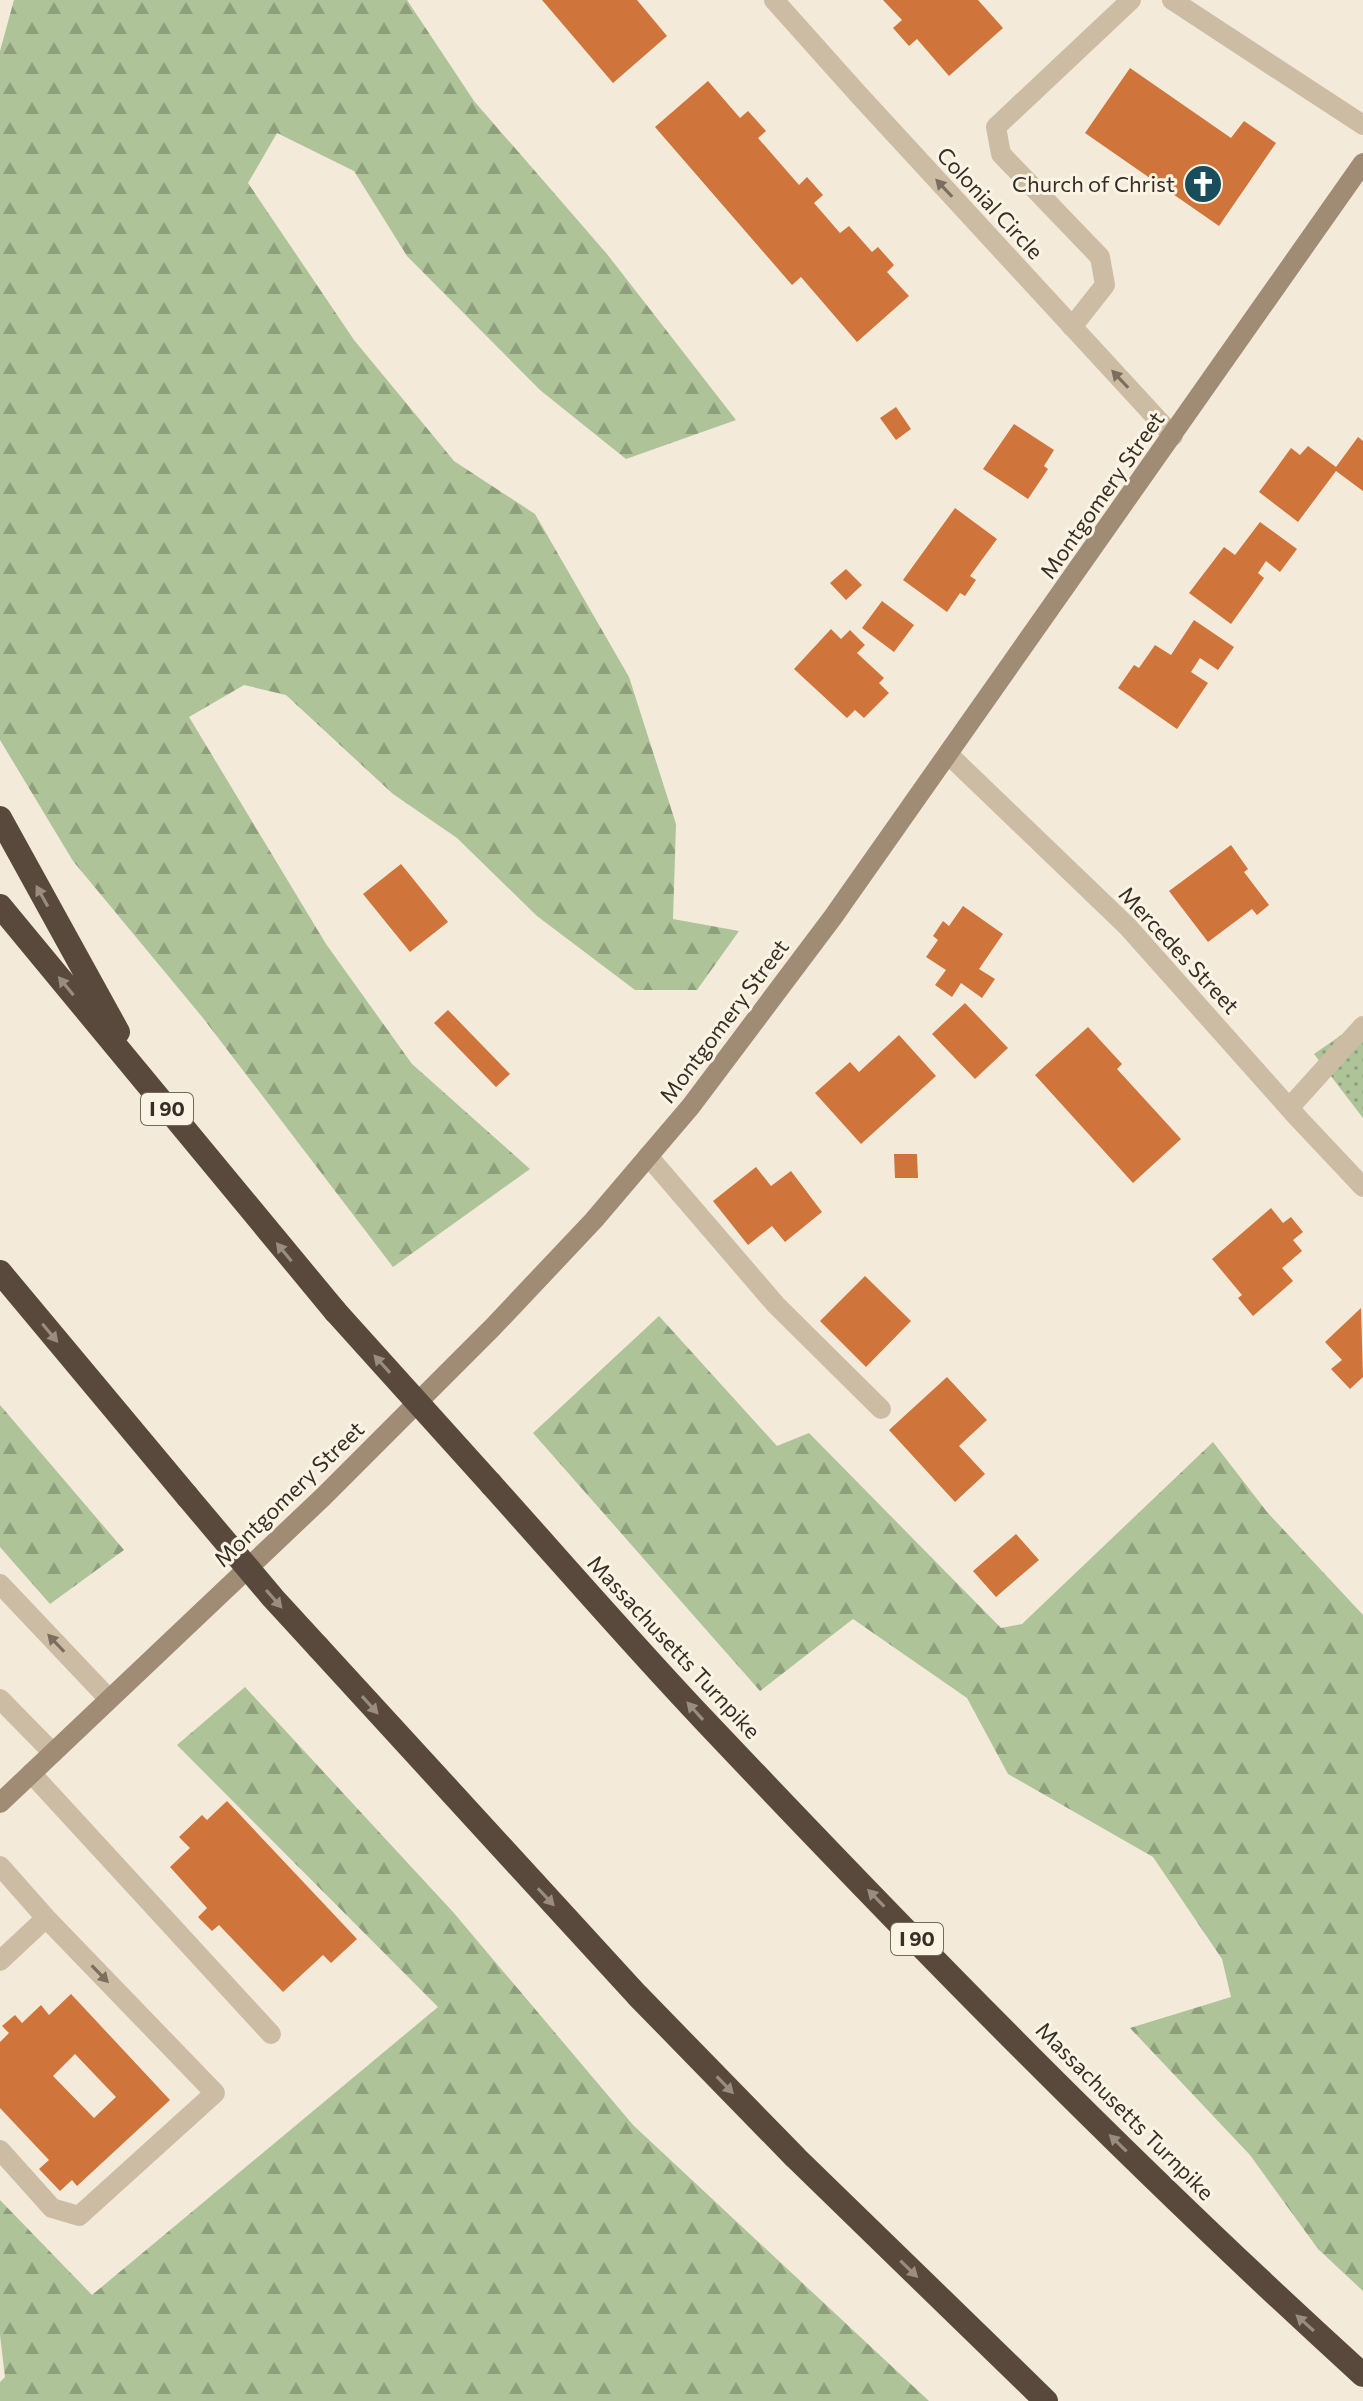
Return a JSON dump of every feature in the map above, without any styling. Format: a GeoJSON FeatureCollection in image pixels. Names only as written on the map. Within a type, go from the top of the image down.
{"type":"FeatureCollection","features":[{"type":"Feature","properties":{"kind":"highway"},"geometry":{"type":"LineString","coordinates":[[0,818],[148,1086]]}},
{"type":"Feature","properties":{"kind":"highway","name":"Massachusetts Turnpike"},"geometry":{"type":"LineString","coordinates":[[0,906],[335,1311],[704,1720],[1048,2075],[1278,2298],[1363,2375]]}},
{"type":"Feature","properties":{"kind":"highway"},"geometry":{"type":"LineString","coordinates":[[0,1272],[273,1598],[648,2006],[796,2158],[1046,2401]]}},
{"type":"Feature","properties":{"kind":"main road","name":"Montgomery Street"},"geometry":{"type":"LineString","coordinates":[[0,1803],[323,1497],[493,1327],[594,1220],[691,1106],[833,917],[949,755],[1363,163]]}},
{"type":"Feature","properties":{"kind":"street","name":"Colonial Circle"},"geometry":{"type":"LineString","coordinates":[[774,0],[1173,436]]}},
{"type":"Feature","properties":{"kind":"street"},"geometry":{"type":"LineString","coordinates":[[1072,327],[1105,285],[1100,257],[1001,154],[996,127],[1131,0]]}},
{"type":"Feature","properties":{"kind":"street"},"geometry":{"type":"LineString","coordinates":[[1172,0],[1363,125]]}},
{"type":"Feature","properties":{"kind":"street","name":"Mercedes Street"},"geometry":{"type":"LineString","coordinates":[[949,755],[1128,927],[1363,1187]]}},
{"type":"Feature","properties":{"kind":"street"},"geometry":{"type":"LineString","coordinates":[[1289,1108],[1363,1026]]}},
{"type":"Feature","properties":{"kind":"street"},"geometry":{"type":"LineString","coordinates":[[648,1156],[776,1305],[881,1409]]}},
{"type":"Feature","properties":{"kind":"street"},"geometry":{"type":"LineString","coordinates":[[0,1584],[109,1699]]}},
{"type":"Feature","properties":{"kind":"street"},"geometry":{"type":"LineString","coordinates":[[0,1699],[53,1753]]}},
{"type":"Feature","properties":{"kind":"street"},"geometry":{"type":"LineString","coordinates":[[31,1773],[271,2034]]}},
{"type":"Feature","properties":{"kind":"street"},"geometry":{"type":"LineString","coordinates":[[0,1866],[215,2093],[79,2216],[52,2208],[0,2150]]}},
{"type":"Feature","properties":{"kind":"street"},"geometry":{"type":"LineString","coordinates":[[0,1961],[46,1918]]}},
{"type":"Feature","properties":{"kind":"green space"},"geometry":{"type":"Polygon","coordinates":[[[14,0],[407,0],[474,101],[607,254],[736,420],[626,459],[540,390],[407,256],[354,171],[277,133],[248,183],[354,340],[454,461],[535,514],[629,677],[676,824],[673,919],[739,931],[697,990],[635,990],[537,916],[457,838],[393,794],[286,695],[244,685],[189,717],[326,944],[412,1064],[530,1169],[393,1267],[203,1018],[73,861],[0,740],[0,51],[14,0]]]}},
{"type":"Feature","properties":{"kind":"green space"},"geometry":{"type":"Polygon","coordinates":[[[1363,1020],[1363,1118],[1314,1054],[1363,1020]]]}},
{"type":"Feature","properties":{"kind":"green space"},"geometry":{"type":"Polygon","coordinates":[[[659,1316],[777,1446],[809,1433],[1001,1628],[1022,1624],[1213,1442],[1267,1512],[1363,1615],[1363,2291],[1318,2249],[1250,2155],[1130,2028],[1231,1997],[1222,1959],[1153,1857],[1008,1774],[967,1698],[853,1619],[760,1691],[533,1433],[659,1316]]]}},
{"type":"Feature","properties":{"kind":"green space"},"geometry":{"type":"Polygon","coordinates":[[[0,1405],[124,1550],[50,1604],[0,1547],[0,1405]]]}},
{"type":"Feature","properties":{"kind":"green space"},"geometry":{"type":"Polygon","coordinates":[[[245,1687],[453,1912],[633,2125],[929,2401],[0,2401],[0,2382],[5,2377],[0,2335],[0,2200],[92,2295],[438,2007],[177,1745],[245,1687]]]}},
{"type":"Feature","properties":{"kind":"building"},"geometry":{"type":"Polygon","coordinates":[[[542,0],[637,0],[667,36],[613,83],[542,0]]]}},
{"type":"Feature","properties":{"kind":"building"},"geometry":{"type":"Polygon","coordinates":[[[883,0],[978,0],[1003,28],[949,76],[917,39],[909,46],[893,28],[902,20],[883,0]]]}},
{"type":"Feature","properties":{"kind":"building","name":"Church of Christ"},"geometry":{"type":"Polygon","coordinates":[[[1130,68],[1231,138],[1244,121],[1276,143],[1219,226],[1085,133],[1130,68]]]}},
{"type":"Feature","properties":{"kind":"building"},"geometry":{"type":"Polygon","coordinates":[[[708,81],[740,118],[748,111],[766,131],[758,138],[799,185],[807,177],[823,195],[814,203],[840,233],[849,226],[872,252],[878,247],[894,265],[887,272],[909,296],[857,342],[801,277],[792,285],[655,127],[708,81]]]}},
{"type":"Feature","properties":{"kind":"building"},"geometry":{"type":"Polygon","coordinates":[[[896,407],[911,429],[896,440],[880,418],[896,407]]]}},
{"type":"Feature","properties":{"kind":"building"},"geometry":{"type":"Polygon","coordinates":[[[1014,424],[1054,450],[1044,466],[1048,469],[1028,499],[983,469],[1014,424]]]}},
{"type":"Feature","properties":{"kind":"building"},"geometry":{"type":"Polygon","coordinates":[[[1358,437],[1363,441],[1363,491],[1336,471],[1298,522],[1259,492],[1291,448],[1300,455],[1308,446],[1336,467],[1358,437]]]}},
{"type":"Feature","properties":{"kind":"building"},"geometry":{"type":"Polygon","coordinates":[[[955,508],[997,539],[970,576],[976,580],[965,596],[960,593],[947,612],[903,580],[955,508]]]}},
{"type":"Feature","properties":{"kind":"building"},"geometry":{"type":"Polygon","coordinates":[[[1260,522],[1297,549],[1280,572],[1266,561],[1258,573],[1264,578],[1231,624],[1189,593],[1224,547],[1235,555],[1260,522]]]}},
{"type":"Feature","properties":{"kind":"building"},"geometry":{"type":"Polygon","coordinates":[[[846,569],[862,585],[846,600],[830,583],[846,569]]]}},
{"type":"Feature","properties":{"kind":"building"},"geometry":{"type":"Polygon","coordinates":[[[882,601],[914,625],[894,652],[862,628],[882,601]]]}},
{"type":"Feature","properties":{"kind":"building"},"geometry":{"type":"Polygon","coordinates":[[[1194,620],[1234,647],[1218,670],[1200,658],[1191,672],[1208,683],[1177,729],[1118,688],[1134,665],[1139,668],[1155,645],[1171,655],[1194,620]]]}},
{"type":"Feature","properties":{"kind":"building"},"geometry":{"type":"Polygon","coordinates":[[[831,629],[841,639],[850,630],[865,645],[857,653],[884,678],[879,683],[889,693],[864,718],[855,710],[847,718],[794,669],[831,629]]]}},
{"type":"Feature","properties":{"kind":"building"},"geometry":{"type":"Polygon","coordinates":[[[1231,845],[1248,869],[1244,872],[1269,905],[1257,915],[1252,909],[1208,942],[1169,891],[1231,845]]]}},
{"type":"Feature","properties":{"kind":"building"},"geometry":{"type":"Polygon","coordinates":[[[401,864],[448,922],[410,952],[363,894],[401,864]]]}},
{"type":"Feature","properties":{"kind":"building"},"geometry":{"type":"Polygon","coordinates":[[[963,906],[1003,934],[979,969],[995,979],[982,998],[961,983],[952,997],[935,985],[946,970],[926,957],[938,940],[933,936],[943,921],[949,926],[963,906]]]}},
{"type":"Feature","properties":{"kind":"building"},"geometry":{"type":"Polygon","coordinates":[[[965,1003],[1008,1048],[975,1079],[932,1034],[965,1003]]]}},
{"type":"Feature","properties":{"kind":"building"},"geometry":{"type":"Polygon","coordinates":[[[448,1010],[510,1074],[496,1087],[434,1023],[448,1010]]]}},
{"type":"Feature","properties":{"kind":"building"},"geometry":{"type":"Polygon","coordinates":[[[1088,1027],[1122,1064],[1117,1069],[1181,1139],[1133,1183],[1035,1075],[1088,1027]]]}},
{"type":"Feature","properties":{"kind":"building"},"geometry":{"type":"Polygon","coordinates":[[[899,1035],[936,1076],[861,1144],[815,1093],[850,1062],[859,1072],[899,1035]]]}},
{"type":"Feature","properties":{"kind":"building"},"geometry":{"type":"Polygon","coordinates":[[[894,1154],[917,1154],[918,1178],[895,1178],[894,1154]]]}},
{"type":"Feature","properties":{"kind":"building"},"geometry":{"type":"Polygon","coordinates":[[[756,1167],[771,1186],[791,1171],[822,1212],[785,1242],[772,1226],[748,1245],[713,1201],[756,1167]]]}},
{"type":"Feature","properties":{"kind":"building"},"geometry":{"type":"Polygon","coordinates":[[[1271,1208],[1283,1223],[1291,1217],[1303,1232],[1293,1240],[1302,1251],[1282,1268],[1293,1281],[1253,1316],[1238,1298],[1242,1295],[1212,1259],[1271,1208]]]}},
{"type":"Feature","properties":{"kind":"building"},"geometry":{"type":"Polygon","coordinates":[[[865,1276],[911,1321],[866,1367],[820,1321],[865,1276]]]}},
{"type":"Feature","properties":{"kind":"building"},"geometry":{"type":"Polygon","coordinates":[[[1361,1308],[1363,1377],[1350,1389],[1331,1369],[1342,1360],[1325,1342],[1361,1308]]]}},
{"type":"Feature","properties":{"kind":"building"},"geometry":{"type":"Polygon","coordinates":[[[947,1377],[987,1420],[959,1446],[985,1474],[955,1502],[889,1430],[947,1377]]]}},
{"type":"Feature","properties":{"kind":"building"},"geometry":{"type":"Polygon","coordinates":[[[1016,1534],[1039,1560],[996,1597],[973,1571],[1016,1534]]]}},
{"type":"Feature","properties":{"kind":"building"},"geometry":{"type":"Polygon","coordinates":[[[227,1801],[357,1939],[331,1963],[323,1955],[283,1992],[219,1925],[212,1931],[198,1917],[207,1908],[170,1867],[190,1848],[179,1837],[202,1815],[207,1820],[227,1801]]]}},
{"type":"Feature","properties":{"kind":"building"},"geometry":{"type":"Polygon","coordinates":[[[71,1994],[170,2100],[77,2186],[72,2180],[60,2191],[39,2169],[49,2160],[0,2108],[0,2042],[9,2033],[2,2026],[15,2015],[22,2023],[41,2005],[49,2015],[71,1994]],[[75,2054],[53,2076],[94,2118],[116,2097],[75,2054]]]}},
{"type":"Feature","properties":{"kind":"place","name":"Church of Christ"},"geometry":{"type":"Point","coordinates":[1203,184]}}]}
